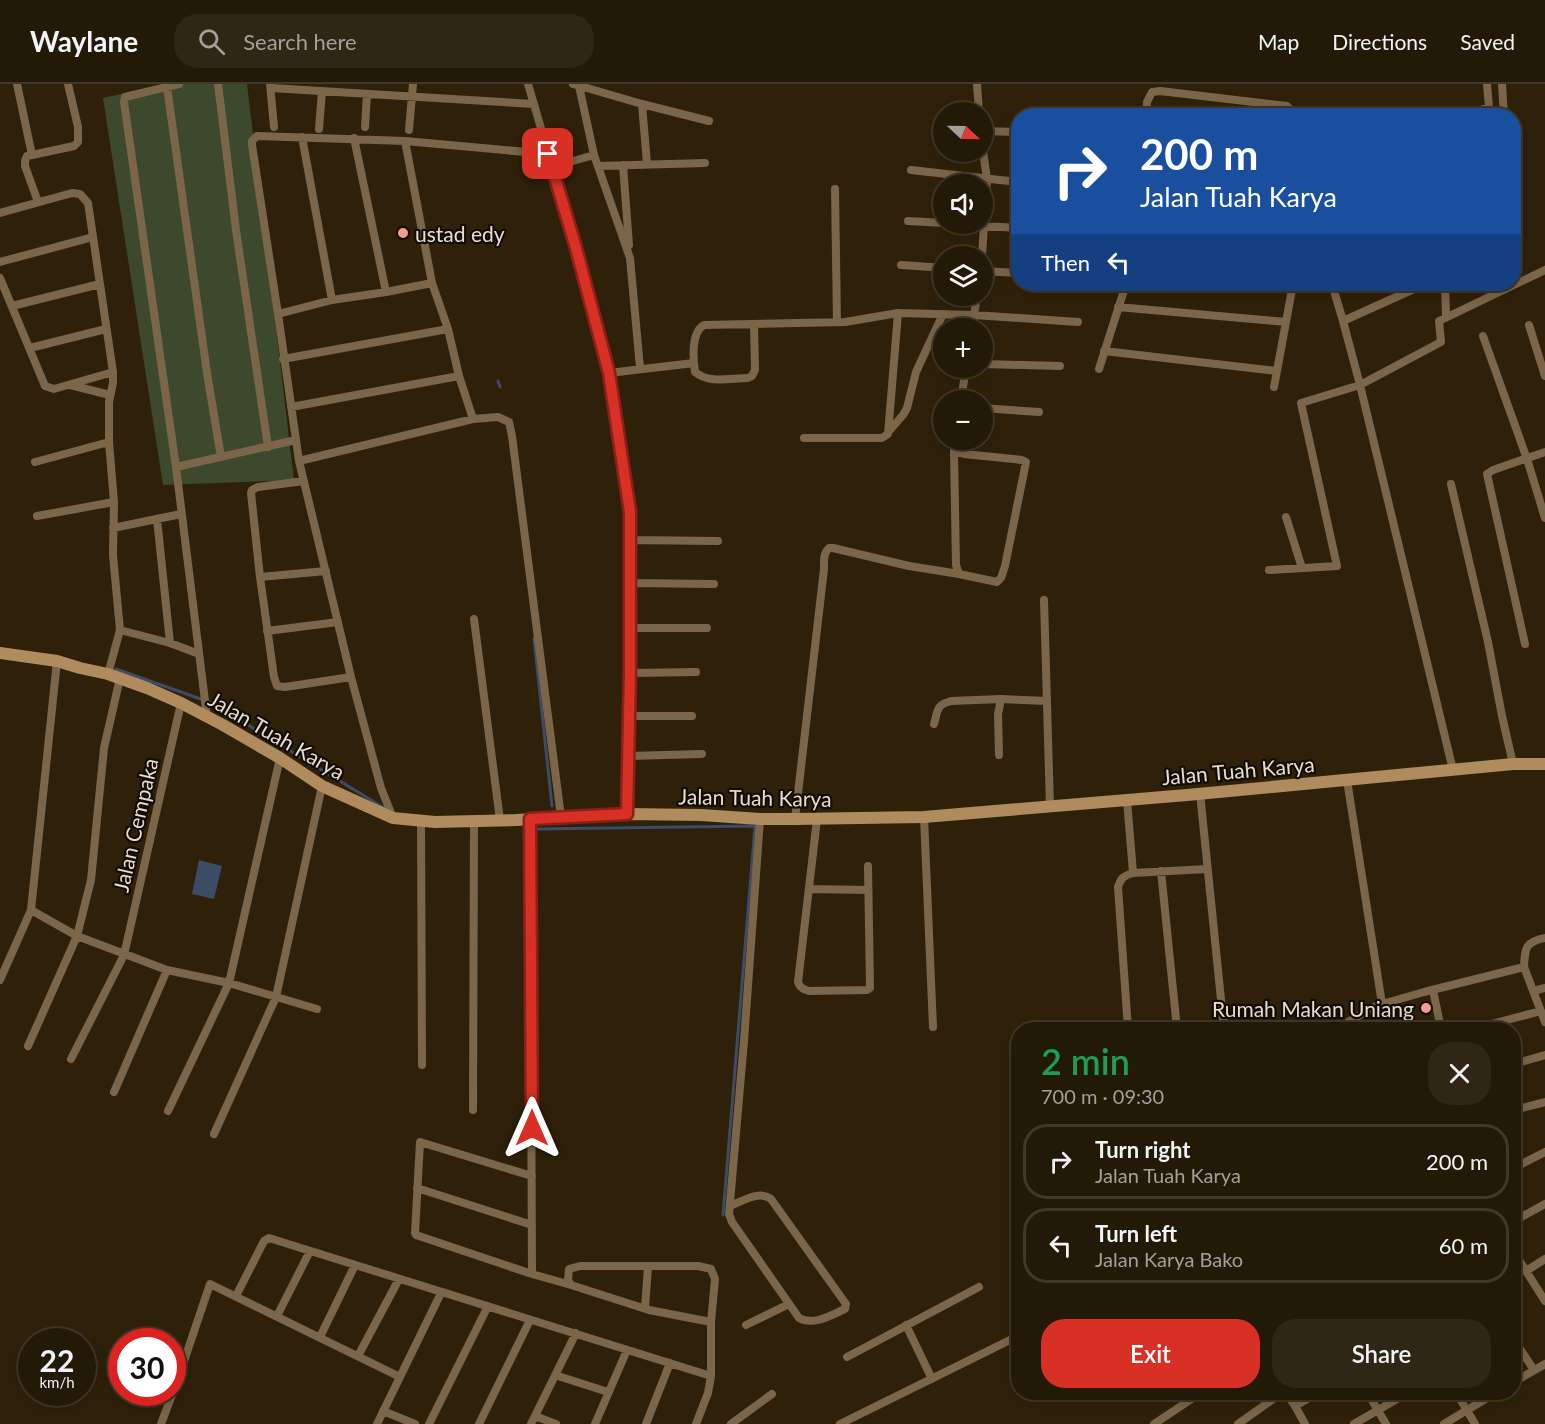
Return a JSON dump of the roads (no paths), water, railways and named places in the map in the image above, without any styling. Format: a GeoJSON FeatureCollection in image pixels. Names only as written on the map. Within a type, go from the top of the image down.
{"type":"FeatureCollection","features":[{"type":"Feature","properties":{"kind":"main road","name":"Jalan Tuah Karya"},"geometry":{"type":"LineString","coordinates":[[0,652],[57,661],[114,676],[181,703],[280,758],[322,786],[393,818],[421,821],[627,814],[701,814],[760,819],[924,817],[1200,794],[1513,764],[1545,764]]}},
{"type":"Feature","properties":{"kind":"street"},"geometry":{"type":"LineString","coordinates":[[17,84],[33,155]]}},
{"type":"Feature","properties":{"kind":"street"},"geometry":{"type":"LineString","coordinates":[[38,202],[27,171],[25,160],[27,156],[74,146],[78,142],[78,127],[68,84]]}},
{"type":"Feature","properties":{"kind":"street"},"geometry":{"type":"LineString","coordinates":[[179,84],[125,97],[124,102],[176,467],[207,717]]}},
{"type":"Feature","properties":{"kind":"street"},"geometry":{"type":"LineString","coordinates":[[218,84],[236,230],[268,447]]}},
{"type":"Feature","properties":{"kind":"street"},"geometry":{"type":"LineString","coordinates":[[409,130],[413,84]]}},
{"type":"Feature","properties":{"kind":"street"},"geometry":{"type":"LineString","coordinates":[[528,84],[576,248],[609,373],[630,512],[627,814]]}},
{"type":"Feature","properties":{"kind":"street"},"geometry":{"type":"LineString","coordinates":[[977,84],[978,102]]}},
{"type":"Feature","properties":{"kind":"street"},"geometry":{"type":"LineString","coordinates":[[1486,84],[1489,108]]}},
{"type":"Feature","properties":{"kind":"street"},"geometry":{"type":"LineString","coordinates":[[1502,84],[1504,108]]}},
{"type":"Feature","properties":{"kind":"street"},"geometry":{"type":"LineString","coordinates":[[576,85],[709,121]]}},
{"type":"Feature","properties":{"kind":"street"},"geometry":{"type":"LineString","coordinates":[[576,85],[594,155],[630,258]]}},
{"type":"Feature","properties":{"kind":"street"},"geometry":{"type":"LineString","coordinates":[[274,127],[270,86],[534,104]]}},
{"type":"Feature","properties":{"kind":"street"},"geometry":{"type":"LineString","coordinates":[[167,87],[220,457]]}},
{"type":"Feature","properties":{"kind":"street"},"geometry":{"type":"LineString","coordinates":[[1147,108],[1152,92],[1182,88],[1289,108]]}},
{"type":"Feature","properties":{"kind":"street"},"geometry":{"type":"LineString","coordinates":[[319,129],[322,91]]}},
{"type":"Feature","properties":{"kind":"street"},"geometry":{"type":"LineString","coordinates":[[365,127],[367,94]]}},
{"type":"Feature","properties":{"kind":"street"},"geometry":{"type":"LineString","coordinates":[[642,104],[647,164]]}},
{"type":"Feature","properties":{"kind":"street"},"geometry":{"type":"LineString","coordinates":[[993,131],[1011,132]]}},
{"type":"Feature","properties":{"kind":"street"},"geometry":{"type":"LineString","coordinates":[[393,818],[381,788],[351,677],[299,461],[252,141],[257,136],[354,138],[548,154]]}},
{"type":"Feature","properties":{"kind":"street"},"geometry":{"type":"LineString","coordinates":[[302,137],[332,300]]}},
{"type":"Feature","properties":{"kind":"street"},"geometry":{"type":"LineString","coordinates":[[354,138],[386,292]]}},
{"type":"Feature","properties":{"kind":"street"},"geometry":{"type":"LineString","coordinates":[[405,141],[432,283],[448,329],[459,376],[473,419]]}},
{"type":"Feature","properties":{"kind":"street"},"geometry":{"type":"LineString","coordinates":[[552,167],[594,155]]}},
{"type":"Feature","properties":{"kind":"street"},"geometry":{"type":"LineString","coordinates":[[598,166],[705,163]]}},
{"type":"Feature","properties":{"kind":"street"},"geometry":{"type":"LineString","coordinates":[[623,165],[640,368]]}},
{"type":"Feature","properties":{"kind":"street"},"geometry":{"type":"LineString","coordinates":[[911,170],[945,174]]}},
{"type":"Feature","properties":{"kind":"street"},"geometry":{"type":"LineString","coordinates":[[993,180],[1011,181]]}},
{"type":"Feature","properties":{"kind":"street"},"geometry":{"type":"LineString","coordinates":[[835,189],[837,322]]}},
{"type":"Feature","properties":{"kind":"street"},"geometry":{"type":"LineString","coordinates":[[0,213],[72,193],[80,194],[88,203],[113,372],[109,402],[109,442],[114,502],[113,555],[120,630],[104,748],[91,880],[77,936],[28,1046]]}},
{"type":"Feature","properties":{"kind":"street"},"geometry":{"type":"LineString","coordinates":[[908,221],[933,222]]}},
{"type":"Feature","properties":{"kind":"street"},"geometry":{"type":"LineString","coordinates":[[993,227],[1011,228]]}},
{"type":"Feature","properties":{"kind":"street"},"geometry":{"type":"LineString","coordinates":[[0,262],[93,237]]}},
{"type":"Feature","properties":{"kind":"street"},"geometry":{"type":"LineString","coordinates":[[901,265],[933,267]]}},
{"type":"Feature","properties":{"kind":"street"},"geometry":{"type":"LineString","coordinates":[[1521,281],[1545,270]]}},
{"type":"Feature","properties":{"kind":"street"},"geometry":{"type":"LineString","coordinates":[[993,272],[1011,273]]}},
{"type":"Feature","properties":{"kind":"street"},"geometry":{"type":"LineString","coordinates":[[0,278],[45,386],[54,388],[113,372]]}},
{"type":"Feature","properties":{"kind":"street"},"geometry":{"type":"LineString","coordinates":[[278,314],[332,300],[432,283]]}},
{"type":"Feature","properties":{"kind":"street"},"geometry":{"type":"LineString","coordinates":[[12,306],[100,284]]}},
{"type":"Feature","properties":{"kind":"street"},"geometry":{"type":"LineString","coordinates":[[1099,369],[1124,291]]}},
{"type":"Feature","properties":{"kind":"street"},"geometry":{"type":"LineString","coordinates":[[1274,387],[1292,291]]}},
{"type":"Feature","properties":{"kind":"street"},"geometry":{"type":"LineString","coordinates":[[1334,291],[1360,385],[1453,771]]}},
{"type":"Feature","properties":{"kind":"street"},"geometry":{"type":"LineString","coordinates":[[1343,321],[1409,291]]}},
{"type":"Feature","properties":{"kind":"street"},"geometry":{"type":"LineString","coordinates":[[1445,291],[1446,317]]}},
{"type":"Feature","properties":{"kind":"street"},"geometry":{"type":"LineString","coordinates":[[1269,570],[1337,566],[1301,403],[1360,385],[1441,342],[1439,321],[1500,291]]}},
{"type":"Feature","properties":{"kind":"street"},"geometry":{"type":"LineString","coordinates":[[974,318],[975,306]]}},
{"type":"Feature","properties":{"kind":"street"},"geometry":{"type":"LineString","coordinates":[[1118,307],[1286,322]]}},
{"type":"Feature","properties":{"kind":"street"},"geometry":{"type":"LineString","coordinates":[[890,431],[898,313]]}},
{"type":"Feature","properties":{"kind":"street"},"geometry":{"type":"LineString","coordinates":[[754,324],[755,370],[752,376],[709,379],[695,372],[695,336],[698,328],[704,325],[845,322],[898,313],[1078,322]]}},
{"type":"Feature","properties":{"kind":"street"},"geometry":{"type":"LineString","coordinates":[[804,438],[882,438],[886,436],[907,408],[916,372],[943,314]]}},
{"type":"Feature","properties":{"kind":"street"},"geometry":{"type":"LineString","coordinates":[[1529,325],[1545,376]]}},
{"type":"Feature","properties":{"kind":"street"},"geometry":{"type":"LineString","coordinates":[[30,348],[106,329]]}},
{"type":"Feature","properties":{"kind":"street"},"geometry":{"type":"LineString","coordinates":[[283,359],[448,329]]}},
{"type":"Feature","properties":{"kind":"street"},"geometry":{"type":"LineString","coordinates":[[1483,336],[1527,459],[1545,518]]}},
{"type":"Feature","properties":{"kind":"street"},"geometry":{"type":"LineString","coordinates":[[1104,351],[1277,371]]}},
{"type":"Feature","properties":{"kind":"street"},"geometry":{"type":"LineString","coordinates":[[609,373],[694,363]]}},
{"type":"Feature","properties":{"kind":"street"},"geometry":{"type":"LineString","coordinates":[[993,364],[1060,366]]}},
{"type":"Feature","properties":{"kind":"street"},"geometry":{"type":"LineString","coordinates":[[291,407],[459,376]]}},
{"type":"Feature","properties":{"kind":"street"},"geometry":{"type":"LineString","coordinates":[[68,385],[110,395]]}},
{"type":"Feature","properties":{"kind":"street"},"geometry":{"type":"LineString","coordinates":[[993,409],[1039,412]]}},
{"type":"Feature","properties":{"kind":"street"},"geometry":{"type":"LineString","coordinates":[[299,461],[473,419],[498,417],[509,422],[513,436],[561,817]]}},
{"type":"Feature","properties":{"kind":"street"},"geometry":{"type":"LineString","coordinates":[[176,467],[296,440]]}},
{"type":"Feature","properties":{"kind":"street"},"geometry":{"type":"LineString","coordinates":[[35,462],[109,442]]}},
{"type":"Feature","properties":{"kind":"street"},"geometry":{"type":"LineString","coordinates":[[795,819],[825,552],[833,548],[909,566],[997,582],[1001,578],[1026,462],[954,451],[955,558],[959,574]]}},
{"type":"Feature","properties":{"kind":"street"},"geometry":{"type":"LineString","coordinates":[[1525,644],[1487,474],[1545,452]]}},
{"type":"Feature","properties":{"kind":"street"},"geometry":{"type":"LineString","coordinates":[[304,481],[258,486],[251,493],[274,677],[277,686],[285,687],[351,677]]}},
{"type":"Feature","properties":{"kind":"street"},"geometry":{"type":"LineString","coordinates":[[1451,484],[1488,642],[1513,764]]}},
{"type":"Feature","properties":{"kind":"street"},"geometry":{"type":"LineString","coordinates":[[37,516],[114,502]]}},
{"type":"Feature","properties":{"kind":"street"},"geometry":{"type":"LineString","coordinates":[[113,528],[181,514]]}},
{"type":"Feature","properties":{"kind":"street"},"geometry":{"type":"LineString","coordinates":[[1286,517],[1302,568]]}},
{"type":"Feature","properties":{"kind":"street"},"geometry":{"type":"LineString","coordinates":[[157,519],[170,643]]}},
{"type":"Feature","properties":{"kind":"street"},"geometry":{"type":"LineString","coordinates":[[629,540],[718,541]]}},
{"type":"Feature","properties":{"kind":"street"},"geometry":{"type":"LineString","coordinates":[[260,576],[326,571]]}},
{"type":"Feature","properties":{"kind":"street"},"geometry":{"type":"LineString","coordinates":[[630,583],[714,584]]}},
{"type":"Feature","properties":{"kind":"street"},"geometry":{"type":"LineString","coordinates":[[1044,600],[1050,807]]}},
{"type":"Feature","properties":{"kind":"street"},"geometry":{"type":"LineString","coordinates":[[474,619],[500,820]]}},
{"type":"Feature","properties":{"kind":"street"},"geometry":{"type":"LineString","coordinates":[[267,631],[338,622]]}},
{"type":"Feature","properties":{"kind":"street"},"geometry":{"type":"LineString","coordinates":[[630,628],[706,628]]}},
{"type":"Feature","properties":{"kind":"street"},"geometry":{"type":"LineString","coordinates":[[120,630],[170,643],[199,654]]}},
{"type":"Feature","properties":{"kind":"street"},"geometry":{"type":"LineString","coordinates":[[0,980],[31,910],[57,661]]}},
{"type":"Feature","properties":{"kind":"street"},"geometry":{"type":"LineString","coordinates":[[630,673],[696,672]]}},
{"type":"Feature","properties":{"kind":"street"},"geometry":{"type":"LineString","coordinates":[[934,724],[939,706],[951,701],[1001,699],[1047,701]]}},
{"type":"Feature","properties":{"kind":"street"},"geometry":{"type":"LineString","coordinates":[[999,754],[1001,699]]}},
{"type":"Feature","properties":{"kind":"street","name":"Jalan Cempaka"},"geometry":{"type":"LineString","coordinates":[[71,1059],[124,955],[181,703]]}},
{"type":"Feature","properties":{"kind":"street"},"geometry":{"type":"LineString","coordinates":[[629,716],[692,716]]}},
{"type":"Feature","properties":{"kind":"street"},"geometry":{"type":"LineString","coordinates":[[628,756],[702,754]]}},
{"type":"Feature","properties":{"kind":"street"},"geometry":{"type":"LineString","coordinates":[[168,1111],[229,982],[280,758]]}},
{"type":"Feature","properties":{"kind":"street"},"geometry":{"type":"LineString","coordinates":[[1347,780],[1382,1004]]}},
{"type":"Feature","properties":{"kind":"street"},"geometry":{"type":"LineString","coordinates":[[214,1134],[276,997],[322,786]]}},
{"type":"Feature","properties":{"kind":"street"},"geometry":{"type":"LineString","coordinates":[[1200,794],[1223,1022]]}},
{"type":"Feature","properties":{"kind":"street"},"geometry":{"type":"LineString","coordinates":[[1127,800],[1133,873]]}},
{"type":"Feature","properties":{"kind":"street"},"geometry":{"type":"LineString","coordinates":[[924,817],[933,1027]]}},
{"type":"Feature","properties":{"kind":"street"},"geometry":{"type":"LineString","coordinates":[[530,819],[532,1274]]}},
{"type":"Feature","properties":{"kind":"street"},"geometry":{"type":"LineString","coordinates":[[730,1206],[760,1195],[766,1195],[771,1199],[846,1304],[845,1309],[815,1321],[798,1318],[732,1222],[729,1214],[760,819]]}},
{"type":"Feature","properties":{"kind":"street"},"geometry":{"type":"LineString","coordinates":[[817,819],[798,982],[800,986],[809,991],[867,990],[870,988],[868,866]]}},
{"type":"Feature","properties":{"kind":"street"},"geometry":{"type":"LineString","coordinates":[[421,821],[422,1065]]}},
{"type":"Feature","properties":{"kind":"street"},"geometry":{"type":"LineString","coordinates":[[473,1110],[474,821]]}},
{"type":"Feature","properties":{"kind":"street"},"geometry":{"type":"LineString","coordinates":[[1128,1022],[1118,887],[1120,879],[1124,875],[1133,873],[1207,869]]}},
{"type":"Feature","properties":{"kind":"street"},"geometry":{"type":"LineString","coordinates":[[1161,872],[1176,1022]]}},
{"type":"Feature","properties":{"kind":"street"},"geometry":{"type":"LineString","coordinates":[[809,890],[868,890]]}},
{"type":"Feature","properties":{"kind":"street"},"geometry":{"type":"LineString","coordinates":[[31,910],[77,936],[167,970],[229,982],[317,1009]]}},
{"type":"Feature","properties":{"kind":"street"},"geometry":{"type":"LineString","coordinates":[[1545,938],[1534,940],[1529,944],[1525,951],[1524,967],[1545,1022]]}},
{"type":"Feature","properties":{"kind":"street"},"geometry":{"type":"LineString","coordinates":[[1348,1022],[1376,1005],[1524,967]]}},
{"type":"Feature","properties":{"kind":"street"},"geometry":{"type":"LineString","coordinates":[[114,1092],[167,970]]}},
{"type":"Feature","properties":{"kind":"street"},"geometry":{"type":"LineString","coordinates":[[1533,990],[1545,988]]}},
{"type":"Feature","properties":{"kind":"street"},"geometry":{"type":"LineString","coordinates":[[1433,990],[1440,1022]]}},
{"type":"Feature","properties":{"kind":"street"},"geometry":{"type":"LineString","coordinates":[[1499,1022],[1541,1011]]}},
{"type":"Feature","properties":{"kind":"street"},"geometry":{"type":"LineString","coordinates":[[1521,1062],[1545,1055]]}},
{"type":"Feature","properties":{"kind":"street"},"geometry":{"type":"LineString","coordinates":[[1521,1108],[1545,1102]]}},
{"type":"Feature","properties":{"kind":"street"},"geometry":{"type":"LineString","coordinates":[[532,1176],[420,1142],[415,1233],[532,1274],[645,1308],[711,1322]]}},
{"type":"Feature","properties":{"kind":"street"},"geometry":{"type":"LineString","coordinates":[[1521,1164],[1545,1152]]}},
{"type":"Feature","properties":{"kind":"street"},"geometry":{"type":"LineString","coordinates":[[417,1188],[532,1225]]}},
{"type":"Feature","properties":{"kind":"street"},"geometry":{"type":"LineString","coordinates":[[1521,1217],[1545,1204]]}},
{"type":"Feature","properties":{"kind":"street"},"geometry":{"type":"LineString","coordinates":[[236,1296],[264,1241],[269,1238],[711,1376]]}},
{"type":"Feature","properties":{"kind":"street"},"geometry":{"type":"LineString","coordinates":[[277,1316],[310,1251]]}},
{"type":"Feature","properties":{"kind":"street"},"geometry":{"type":"LineString","coordinates":[[1526,1271],[1545,1259]]}},
{"type":"Feature","properties":{"kind":"street"},"geometry":{"type":"LineString","coordinates":[[1521,1263],[1545,1301]]}},
{"type":"Feature","properties":{"kind":"street"},"geometry":{"type":"LineString","coordinates":[[320,1337],[355,1265]]}},
{"type":"Feature","properties":{"kind":"street"},"geometry":{"type":"LineString","coordinates":[[571,1285],[568,1280],[569,1269],[575,1266],[698,1266],[711,1269],[715,1279],[711,1322],[711,1376],[708,1393],[696,1424]]}},
{"type":"Feature","properties":{"kind":"street"},"geometry":{"type":"LineString","coordinates":[[645,1308],[648,1267]]}},
{"type":"Feature","properties":{"kind":"street"},"geometry":{"type":"LineString","coordinates":[[358,1356],[399,1279]]}},
{"type":"Feature","properties":{"kind":"street"},"geometry":{"type":"LineString","coordinates":[[161,1424],[210,1284],[400,1377]]}},
{"type":"Feature","properties":{"kind":"street"},"geometry":{"type":"LineString","coordinates":[[847,1357],[979,1287]]}},
{"type":"Feature","properties":{"kind":"street"},"geometry":{"type":"LineString","coordinates":[[377,1424],[441,1293]]}},
{"type":"Feature","properties":{"kind":"street"},"geometry":{"type":"LineString","coordinates":[[746,1325],[789,1304]]}},
{"type":"Feature","properties":{"kind":"street"},"geometry":{"type":"LineString","coordinates":[[429,1424],[488,1306]]}},
{"type":"Feature","properties":{"kind":"street"},"geometry":{"type":"LineString","coordinates":[[479,1424],[530,1320]]}},
{"type":"Feature","properties":{"kind":"street"},"geometry":{"type":"LineString","coordinates":[[906,1325],[932,1378]]}},
{"type":"Feature","properties":{"kind":"street"},"geometry":{"type":"LineString","coordinates":[[556,1424],[533,1420],[576,1333]]}},
{"type":"Feature","properties":{"kind":"street"},"geometry":{"type":"LineString","coordinates":[[840,1424],[1011,1339]]}},
{"type":"Feature","properties":{"kind":"street"},"geometry":{"type":"LineString","coordinates":[[595,1424],[627,1350]]}},
{"type":"Feature","properties":{"kind":"street"},"geometry":{"type":"LineString","coordinates":[[1521,1350],[1534,1370]]}},
{"type":"Feature","properties":{"kind":"street"},"geometry":{"type":"LineString","coordinates":[[646,1424],[670,1363]]}},
{"type":"Feature","properties":{"kind":"street"},"geometry":{"type":"LineString","coordinates":[[1521,1378],[1545,1364]]}},
{"type":"Feature","properties":{"kind":"street"},"geometry":{"type":"LineString","coordinates":[[555,1375],[608,1392]]}},
{"type":"Feature","properties":{"kind":"street"},"geometry":{"type":"LineString","coordinates":[[731,1424],[772,1394]]}},
{"type":"Feature","properties":{"kind":"street"},"geometry":{"type":"LineString","coordinates":[[1154,1424],[1189,1400]]}},
{"type":"Feature","properties":{"kind":"street"},"geometry":{"type":"LineString","coordinates":[[1238,1424],[1272,1400]]}},
{"type":"Feature","properties":{"kind":"street"},"geometry":{"type":"LineString","coordinates":[[1290,1400],[1305,1424]]}},
{"type":"Feature","properties":{"kind":"street"},"geometry":{"type":"LineString","coordinates":[[1295,1406],[1306,1400]]}},
{"type":"Feature","properties":{"kind":"street"},"geometry":{"type":"LineString","coordinates":[[1372,1400],[1386,1424]]}},
{"type":"Feature","properties":{"kind":"street"},"geometry":{"type":"LineString","coordinates":[[1354,1424],[1395,1400]]}},
{"type":"Feature","properties":{"kind":"street"},"geometry":{"type":"LineString","coordinates":[[1461,1400],[1475,1424]]}},
{"type":"Feature","properties":{"kind":"street"},"geometry":{"type":"LineString","coordinates":[[1444,1424],[1482,1400]]}},
{"type":"Feature","properties":{"kind":"street"},"geometry":{"type":"LineString","coordinates":[[383,1411],[416,1424]]}},
{"type":"Feature","properties":{"kind":"street"},"geometry":{"type":"LineString","coordinates":[[1167,1414],[1173,1424]]}},
{"type":"Feature","properties":{"kind":"water"},"geometry":{"type":"Polygon","coordinates":[[[199,860],[222,866],[214,899],[192,894],[199,860]]]}},
{"type":"Feature","properties":{"kind":"waterway"},"geometry":{"type":"LineString","coordinates":[[498,381],[500,387]]}},
{"type":"Feature","properties":{"kind":"waterway"},"geometry":{"type":"LineString","coordinates":[[534,638],[552,806]]}},
{"type":"Feature","properties":{"kind":"waterway"},"geometry":{"type":"LineString","coordinates":[[116,669],[212,703],[384,808]]}},
{"type":"Feature","properties":{"kind":"waterway"},"geometry":{"type":"LineString","coordinates":[[537,829],[755,826],[723,1215]]}},
{"type":"Feature","properties":{"kind":"place","name":"ustad edy"},"geometry":{"type":"Point","coordinates":[403,233]}},
{"type":"Feature","properties":{"kind":"place","name":"Rumah Makan Uniang"},"geometry":{"type":"Point","coordinates":[1426,1008]}}]}
